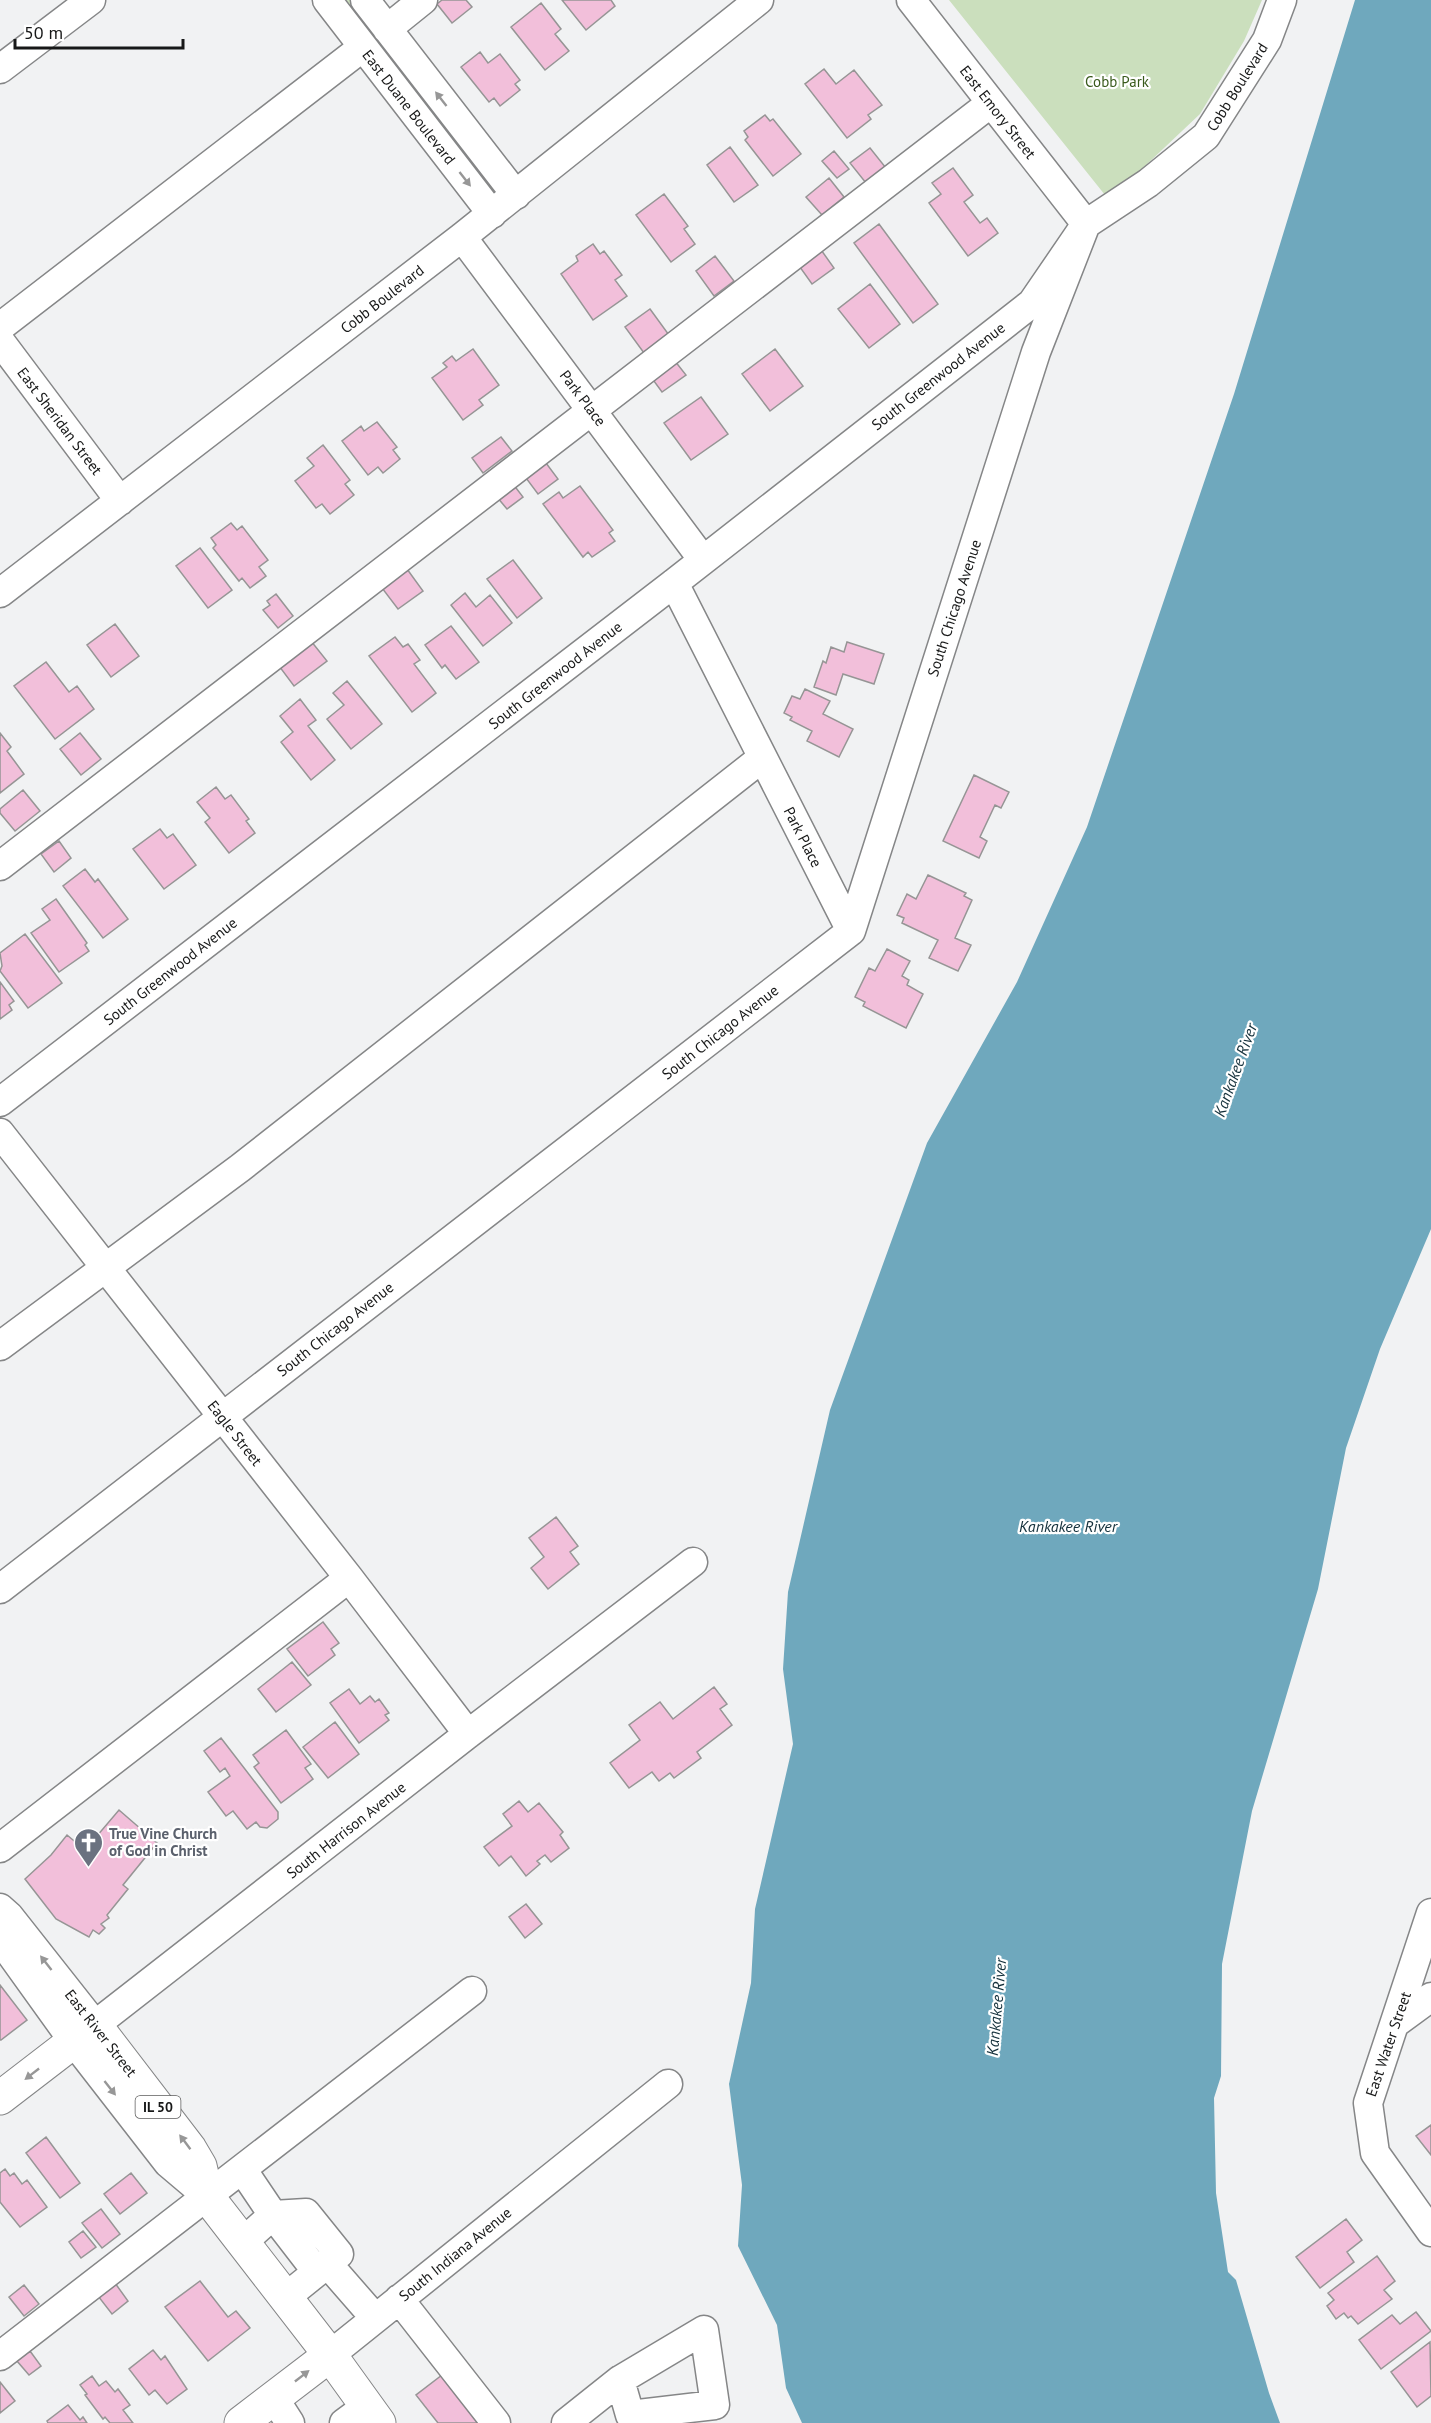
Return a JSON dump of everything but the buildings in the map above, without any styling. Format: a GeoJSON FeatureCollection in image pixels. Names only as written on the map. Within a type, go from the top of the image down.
{"type":"FeatureCollection","features":[{"type":"Feature","properties":{"kind":"main road","name":"South Harrison Avenue"},"geometry":{"type":"LineString","coordinates":[[0,2098],[84,2033]]}},
{"type":"Feature","properties":{"kind":"main road","name":"East River Street"},"geometry":{"type":"LineString","coordinates":[[84,2033],[190,2149],[200,2166],[207,2196],[330,2355],[370,2419]]}},
{"type":"Feature","properties":{"kind":"main road","name":"South Indiana Avenue"},"geometry":{"type":"LineString","coordinates":[[241,2423],[282,2410],[330,2355]]}},
{"type":"Feature","properties":{"kind":"street"},"geometry":{"type":"LineString","coordinates":[[0,69],[91,0]]}},
{"type":"Feature","properties":{"kind":"street","name":"East Duane Boulevard"},"geometry":{"type":"LineString","coordinates":[[327,0],[492,214]]}},
{"type":"Feature","properties":{"kind":"street","name":"East Duane Boulevard"},"geometry":{"type":"LineString","coordinates":[[365,0],[516,195]]}},
{"type":"Feature","properties":{"kind":"street"},"geometry":{"type":"LineString","coordinates":[[387,28],[423,0]]}},
{"type":"Feature","properties":{"kind":"street","name":"Cobb Boulevard"},"geometry":{"type":"LineString","coordinates":[[0,593],[492,214],[759,0]]}},
{"type":"Feature","properties":{"kind":"street","name":"East Emory Street"},"geometry":{"type":"LineString","coordinates":[[911,0],[1086,224]]}},
{"type":"Feature","properties":{"kind":"street","name":"Cobb Boulevard"},"geometry":{"type":"LineString","coordinates":[[1086,224],[1148,183],[1206,136],[1267,40],[1282,0]]}},
{"type":"Feature","properties":{"kind":"street"},"geometry":{"type":"LineString","coordinates":[[0,327],[363,47]]}},
{"type":"Feature","properties":{"kind":"street"},"geometry":{"type":"LineString","coordinates":[[0,866],[991,103]]}},
{"type":"Feature","properties":{"kind":"street","name":"South Greenwood Avenue"},"geometry":{"type":"LineString","coordinates":[[0,1102],[674,583],[1032,303],[1086,224]]}},
{"type":"Feature","properties":{"kind":"street","name":"South Chicago Avenue"},"geometry":{"type":"LineString","coordinates":[[0,1589],[850,931],[1036,352],[1086,224]]}},
{"type":"Feature","properties":{"kind":"street","name":"Park Place"},"geometry":{"type":"LineString","coordinates":[[462,237],[703,560]]}},
{"type":"Feature","properties":{"kind":"street","name":"East Sheridan Street"},"geometry":{"type":"LineString","coordinates":[[0,341],[120,501]]}},
{"type":"Feature","properties":{"kind":"street","name":"Park Place"},"geometry":{"type":"LineString","coordinates":[[674,583],[850,931]]}},
{"type":"Feature","properties":{"kind":"street"},"geometry":{"type":"LineString","coordinates":[[0,1346],[240,1168],[762,758]]}},
{"type":"Feature","properties":{"kind":"street","name":"Eagle Street"},"geometry":{"type":"LineString","coordinates":[[0,1133],[349,1578],[468,1734]]}},
{"type":"Feature","properties":{"kind":"street","name":"South Harrison Avenue"},"geometry":{"type":"LineString","coordinates":[[84,2033],[693,1562]]}},
{"type":"Feature","properties":{"kind":"street"},"geometry":{"type":"LineString","coordinates":[[0,1848],[349,1578]]}},
{"type":"Feature","properties":{"kind":"street","name":"East River Street"},"geometry":{"type":"LineString","coordinates":[[0,1908],[9,1916],[84,2033]]}},
{"type":"Feature","properties":{"kind":"street","name":"East Water Street"},"geometry":{"type":"LineString","coordinates":[[1431,1913],[1397,2022],[1368,2103],[1375,2153],[1431,2232]]}},
{"type":"Feature","properties":{"kind":"street","name":"East River Street"},"geometry":{"type":"LineString","coordinates":[[0,1939],[84,2033]]}},
{"type":"Feature","properties":{"kind":"street"},"geometry":{"type":"LineString","coordinates":[[0,2356],[472,1991]]}},
{"type":"Feature","properties":{"kind":"street"},"geometry":{"type":"LineString","coordinates":[[1397,2022],[1431,1996]]}},
{"type":"Feature","properties":{"kind":"street","name":"South Indiana Avenue"},"geometry":{"type":"LineString","coordinates":[[330,2355],[668,2084]]}},
{"type":"Feature","properties":{"kind":"street"},"geometry":{"type":"LineString","coordinates":[[242,2169],[273,2215],[322,2268],[375,2318]]}},
{"type":"Feature","properties":{"kind":"street"},"geometry":{"type":"LineString","coordinates":[[243,2242],[273,2215]]}},
{"type":"Feature","properties":{"kind":"street"},"geometry":{"type":"LineString","coordinates":[[286,2297],[322,2268]]}},
{"type":"Feature","properties":{"kind":"street"},"geometry":{"type":"LineString","coordinates":[[399,2299],[496,2423]]}},
{"type":"Feature","properties":{"kind":"street"},"geometry":{"type":"LineString","coordinates":[[566,2423],[620,2380]]}},
{"type":"Feature","properties":{"kind":"green space"},"geometry":{"type":"Polygon","coordinates":[[[339,0],[354,0],[480,163],[470,170],[339,0]]]}},
{"type":"Feature","properties":{"kind":"green space","name":"Cobb Park"},"geometry":{"type":"Polygon","coordinates":[[[949,0],[1262,0],[1244,41],[1200,114],[1109,200],[949,0]]]}},
{"type":"Feature","properties":{"kind":"water","name":"Kankakee River"},"geometry":{"type":"Polygon","coordinates":[[[1355,0],[1431,0],[1431,1229],[1380,1349],[1346,1448],[1318,1589],[1252,1811],[1222,1964],[1221,2076],[1214,2098],[1216,2193],[1228,2272],[1236,2280],[1280,2423],[802,2423],[786,2388],[777,2325],[738,2246],[742,2185],[729,2084],[751,1983],[755,1909],[793,1744],[783,1669],[788,1592],[830,1410],[927,1143],[1017,982],[1087,827],[1234,394],[1355,0]]]}},
{"type":"Feature","properties":{"kind":"place","name":"True Vine Church of God in Christ"},"geometry":{"type":"Point","coordinates":[88,1868]}}]}
